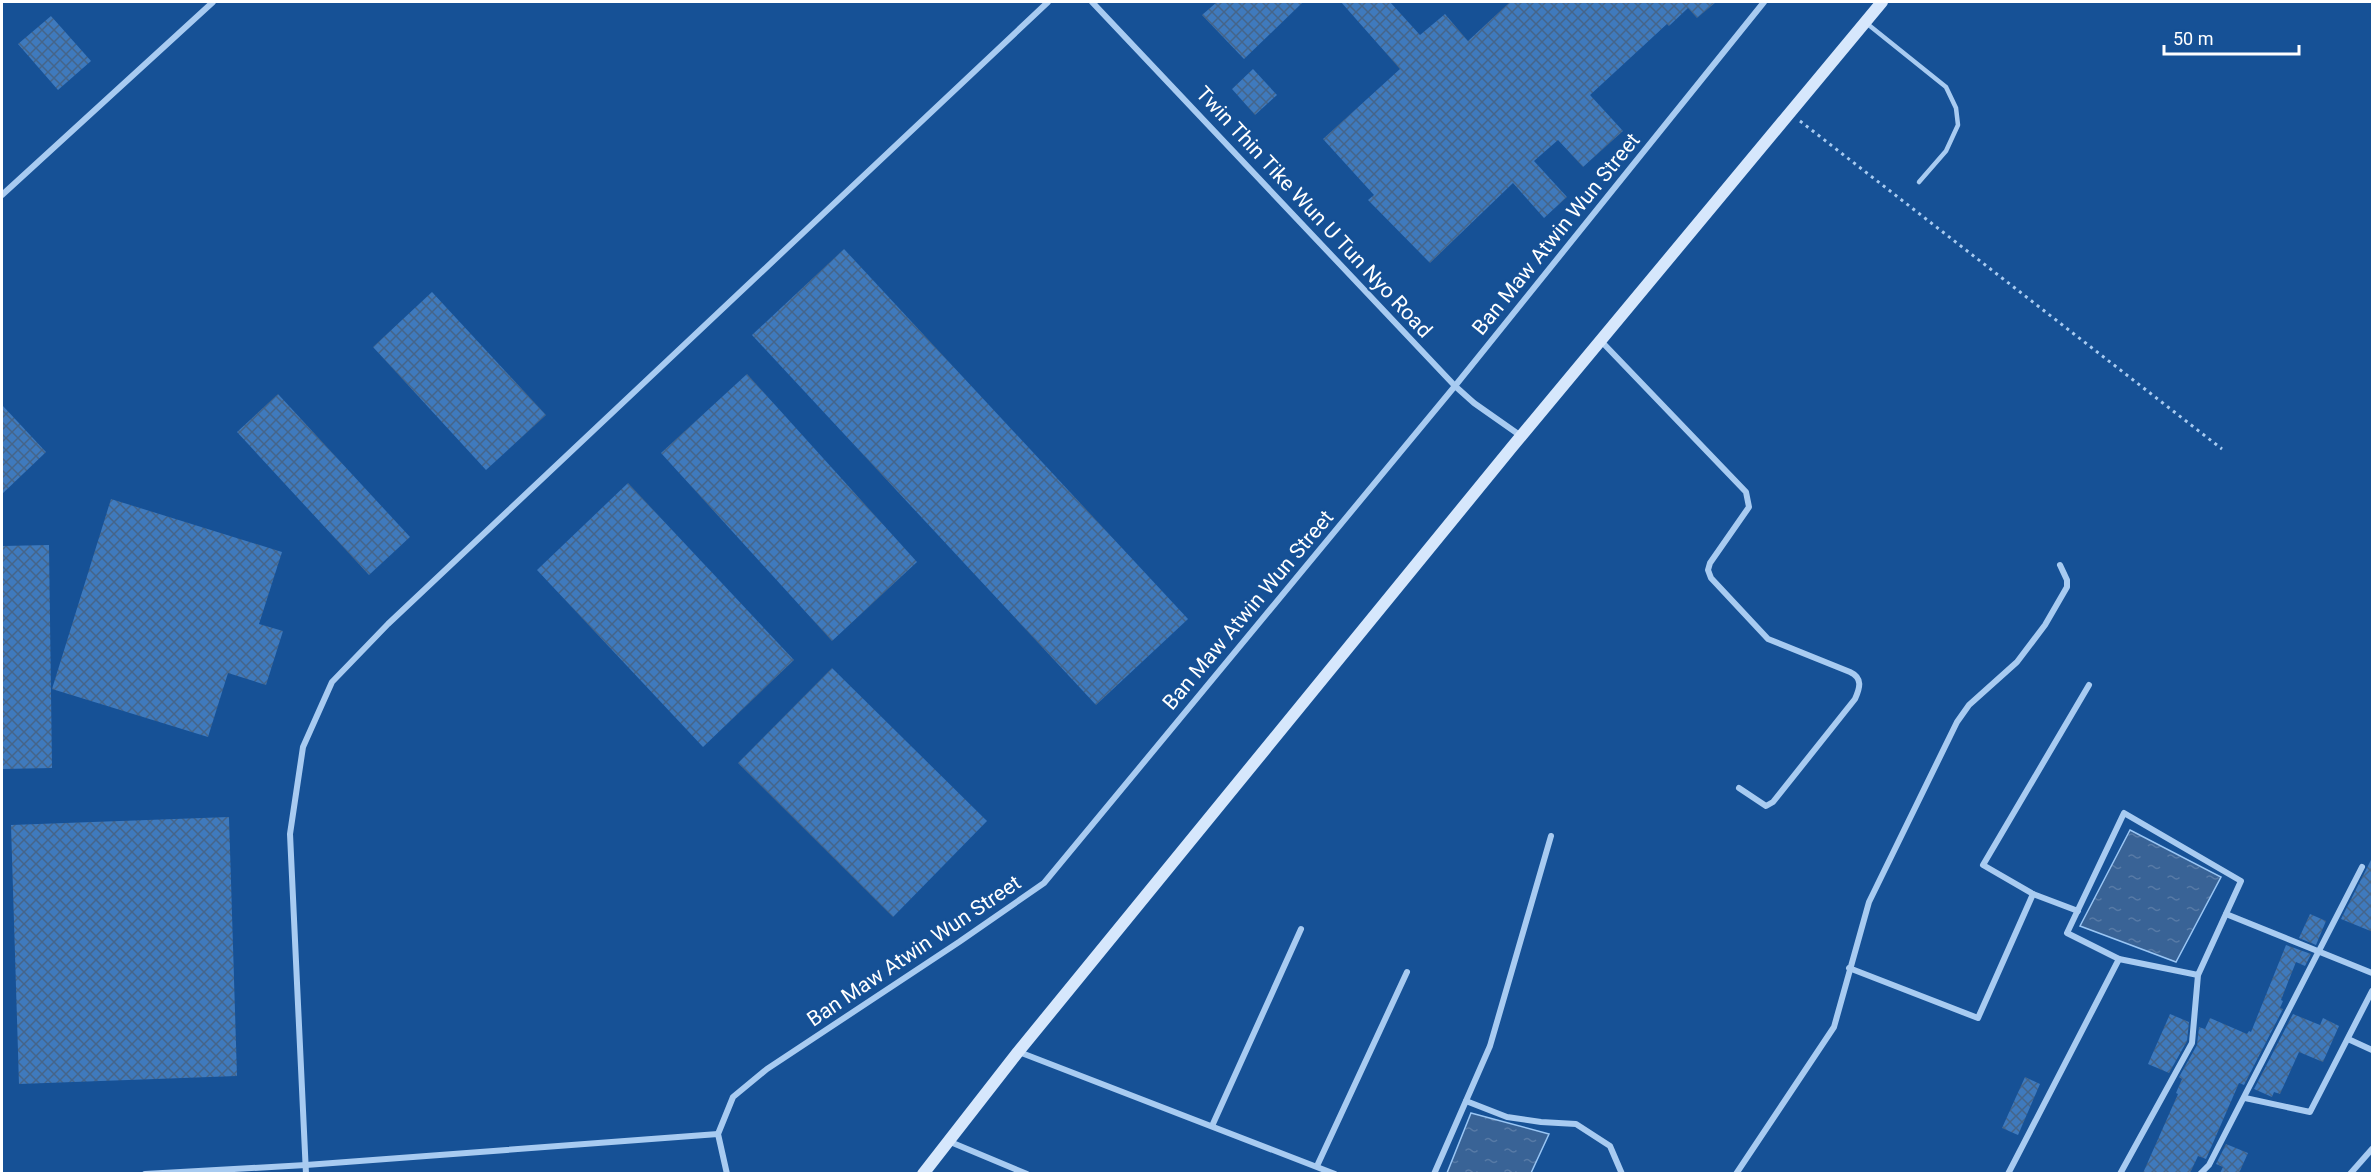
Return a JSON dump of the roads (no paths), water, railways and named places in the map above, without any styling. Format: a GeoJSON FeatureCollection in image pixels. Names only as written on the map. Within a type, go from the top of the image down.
{"type":"FeatureCollection","features":[{"type":"Feature","properties":{"kind":"main road"},"geometry":{"type":"LineString","coordinates":[[923,1173],[1018,1052],[1521,436],[1882,2]]}},
{"type":"Feature","properties":{"kind":"street"},"geometry":{"type":"LineString","coordinates":[[2,195],[213,2]]}},
{"type":"Feature","properties":{"kind":"street"},"geometry":{"type":"LineString","coordinates":[[306,1173],[290,834],[303,747],[332,682],[388,624],[1048,2]]}},
{"type":"Feature","properties":{"kind":"street","name":"Twin Thin Tike Wun U Tun Nyo Road"},"geometry":{"type":"LineString","coordinates":[[1092,2],[1455,386],[1474,403],[1521,436]]}},
{"type":"Feature","properties":{"kind":"street","name":"Ban Maw Atwin Wun Street"},"geometry":{"type":"LineString","coordinates":[[718,1134],[733,1098],[767,1069],[1044,883],[1455,386],[1764,2]]}},
{"type":"Feature","properties":{"kind":"street"},"geometry":{"type":"LineString","coordinates":[[1600,341],[1746,492],[1749,507],[1710,563],[1708,570],[1712,578],[1768,639],[1856,675],[1859,681],[1860,689],[1855,699],[1773,802],[1766,806],[1739,788]]}},
{"type":"Feature","properties":{"kind":"street"},"geometry":{"type":"LineString","coordinates":[[1736,1173],[1834,1027],[1869,902],[1957,722],[1969,705],[2017,662],[2039,633],[2067,587],[2067,580],[2060,565]]}},
{"type":"Feature","properties":{"kind":"street"},"geometry":{"type":"LineString","coordinates":[[2078,911],[2033,894],[1983,865],[2089,685]]}},
{"type":"Feature","properties":{"kind":"street"},"geometry":{"type":"LineString","coordinates":[[2120,1173],[2192,1043],[2198,975],[2241,881],[2124,813],[2067,933],[2119,959],[2198,975]]}},
{"type":"Feature","properties":{"kind":"street"},"geometry":{"type":"LineString","coordinates":[[1434,1173],[1490,1046],[1551,836]]}},
{"type":"Feature","properties":{"kind":"street"},"geometry":{"type":"LineString","coordinates":[[2200,1173],[2209,1165],[2245,1098],[2362,867]]}},
{"type":"Feature","properties":{"kind":"street"},"geometry":{"type":"LineString","coordinates":[[1849,968],[1978,1018],[2033,894]]}},
{"type":"Feature","properties":{"kind":"street"},"geometry":{"type":"LineString","coordinates":[[2226,914],[2373,973]]}},
{"type":"Feature","properties":{"kind":"street"},"geometry":{"type":"LineString","coordinates":[[1212,1126],[1301,929]]}},
{"type":"Feature","properties":{"kind":"street"},"geometry":{"type":"LineString","coordinates":[[2008,1173],[2119,959]]}},
{"type":"Feature","properties":{"kind":"street"},"geometry":{"type":"LineString","coordinates":[[1317,1166],[1407,972]]}},
{"type":"Feature","properties":{"kind":"street"},"geometry":{"type":"LineString","coordinates":[[2245,1098],[2310,1112],[2373,991]]}},
{"type":"Feature","properties":{"kind":"street"},"geometry":{"type":"LineString","coordinates":[[2348,1039],[2373,1050]]}},
{"type":"Feature","properties":{"kind":"street"},"geometry":{"type":"LineString","coordinates":[[1018,1052],[1335,1173]]}},
{"type":"Feature","properties":{"kind":"street"},"geometry":{"type":"LineString","coordinates":[[1466,1101],[1507,1117],[1576,1124],[1610,1146],[1622,1173]]}},
{"type":"Feature","properties":{"kind":"street"},"geometry":{"type":"LineString","coordinates":[[145,1173],[306,1165],[718,1134],[727,1173]]}},
{"type":"Feature","properties":{"kind":"street"},"geometry":{"type":"LineString","coordinates":[[947,1140],[1027,1173]]}},
{"type":"Feature","properties":{"kind":"street"},"geometry":{"type":"LineString","coordinates":[[2350,1173],[2373,1149]]}},
{"type":"Feature","properties":{"kind":"lane"},"geometry":{"type":"LineString","coordinates":[[1865,22],[1946,87],[1956,108],[1958,125],[1946,151],[1920,182]]}},
{"type":"Feature","properties":{"kind":"water"},"geometry":{"type":"Polygon","coordinates":[[[2130,830],[2221,877],[2176,962],[2080,926],[2130,830]]]}},
{"type":"Feature","properties":{"kind":"water"},"geometry":{"type":"Polygon","coordinates":[[[1471,1113],[1549,1134],[1531,1173],[1447,1173],[1471,1113]]]}}]}
